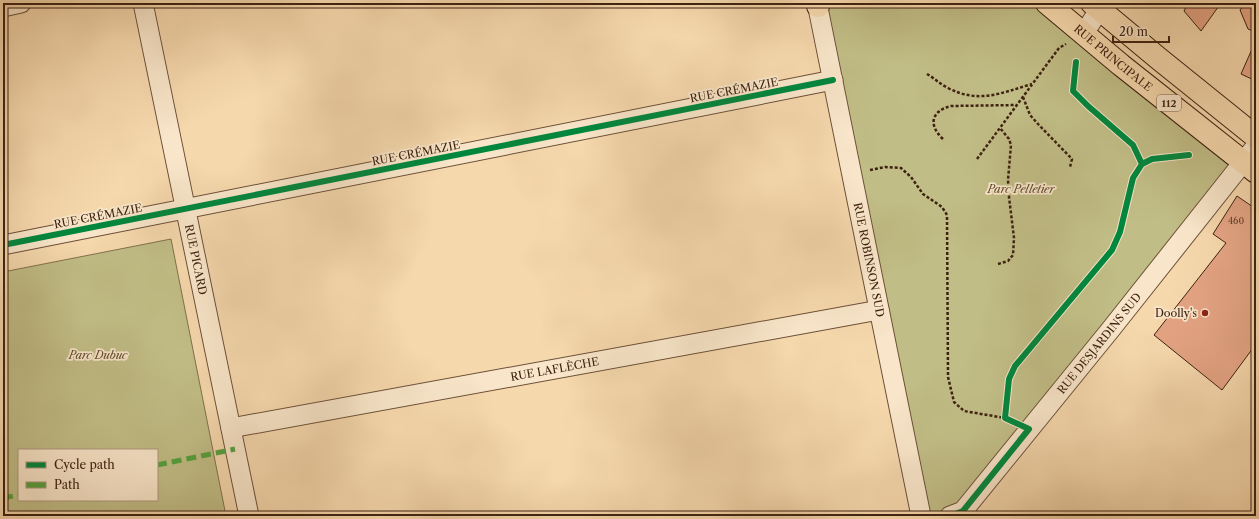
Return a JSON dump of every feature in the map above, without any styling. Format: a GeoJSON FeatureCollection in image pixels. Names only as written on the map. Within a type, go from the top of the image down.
{"type":"FeatureCollection","features":[{"type":"Feature","properties":{"kind":"main road","name":"RUE PRINCIPALE"},"geometry":{"type":"LineString","coordinates":[[1047,3],[1121,65],[1252,160]]}},
{"type":"Feature","properties":{"kind":"main road","name":"112"},"geometry":{"type":"LineString","coordinates":[[1099,5],[1158,58],[1256,137]]}},
{"type":"Feature","properties":{"kind":"street"},"geometry":{"type":"LineString","coordinates":[[3,7],[21,3]]}},
{"type":"Feature","properties":{"kind":"street","name":"RUE PICARD"},"geometry":{"type":"LineString","coordinates":[[143,3],[249,516]]}},
{"type":"Feature","properties":{"kind":"street","name":"RUE ROBINSON SUD"},"geometry":{"type":"LineString","coordinates":[[818,4],[921,516]]}},
{"type":"Feature","properties":{"kind":"street"},"geometry":{"type":"LineString","coordinates":[[1084,33],[1099,5]]}},
{"type":"Feature","properties":{"kind":"street","name":"RUE CRÉMAZIE"},"geometry":{"type":"LineString","coordinates":[[3,245],[833,80]]}},
{"type":"Feature","properties":{"kind":"street","name":"RUE DESJARDINS SUD"},"geometry":{"type":"LineString","coordinates":[[950,516],[963,511],[1252,160]]}},
{"type":"Feature","properties":{"kind":"street","name":"RUE LAFLÈCHE"},"geometry":{"type":"LineString","coordinates":[[231,428],[879,310]]}},
{"type":"Feature","properties":{"kind":"path"},"geometry":{"type":"LineString","coordinates":[[977,158],[1059,48],[1084,33]]}},
{"type":"Feature","properties":{"kind":"path"},"geometry":{"type":"LineString","coordinates":[[927,74],[947,88],[975,97],[989,96],[1032,84]]}},
{"type":"Feature","properties":{"kind":"path"},"geometry":{"type":"LineString","coordinates":[[1023,97],[1030,115],[1072,159],[1070,167]]}},
{"type":"Feature","properties":{"kind":"path"},"geometry":{"type":"LineString","coordinates":[[943,139],[936,133],[933,126],[937,112],[943,108],[951,106],[1017,105]]}},
{"type":"Feature","properties":{"kind":"path"},"geometry":{"type":"LineString","coordinates":[[998,264],[1008,261],[1013,255],[1014,238],[1008,180],[1011,145],[1009,139],[1000,128]]}},
{"type":"Feature","properties":{"kind":"path"},"geometry":{"type":"LineString","coordinates":[[852,173],[885,167],[901,168],[911,177],[923,194],[942,207],[947,215],[948,377],[954,402],[964,411],[1005,415],[1030,429]]}},
{"type":"Feature","properties":{"kind":"green space","name":"Parc Pelletier"},"geometry":{"type":"Polygon","coordinates":[[[826,3],[1040,3],[1244,163],[950,516],[922,516],[826,3]]]}},
{"type":"Feature","properties":{"kind":"green space","name":"Parc Dubuc"},"geometry":{"type":"Polygon","coordinates":[[[171,239],[226,516],[3,516],[3,272],[171,239]]]}},
{"type":"Feature","properties":{"kind":"building"},"geometry":{"type":"Polygon","coordinates":[[[1188,3],[1221,3],[1201,31],[1184,11],[1188,3]]]}},
{"type":"Feature","properties":{"kind":"building"},"geometry":{"type":"Polygon","coordinates":[[[1246,3],[1256,3],[1256,32],[1248,29],[1240,10],[1246,3]]]}},
{"type":"Feature","properties":{"kind":"building"},"geometry":{"type":"Polygon","coordinates":[[[1256,40],[1256,81],[1241,74],[1256,40]]]}},
{"type":"Feature","properties":{"kind":"building"},"geometry":{"type":"Polygon","coordinates":[[[1237,196],[1256,209],[1256,344],[1222,390],[1154,335],[1226,243],[1213,234],[1237,196]]]}},
{"type":"Feature","properties":{"kind":"marked path"},"geometry":{"type":"LineString","coordinates":[[158,465],[235,449]]}},
{"type":"Feature","properties":{"kind":"marked path"},"geometry":{"type":"LineString","coordinates":[[3,498],[18,495]]}},
{"type":"Feature","properties":{"kind":"cycle path"},"geometry":{"type":"LineString","coordinates":[[1076,62],[1073,91],[1133,145],[1142,164]]}},
{"type":"Feature","properties":{"kind":"cycle path"},"geometry":{"type":"LineString","coordinates":[[3,245],[833,80]]}},
{"type":"Feature","properties":{"kind":"cycle path"},"geometry":{"type":"LineString","coordinates":[[950,516],[963,511],[1029,429],[1005,418],[1009,379],[1015,366],[1112,250],[1120,232],[1133,178],[1142,164],[1152,159],[1189,155]]}},
{"type":"Feature","properties":{"kind":"place","name":"Doolly's"},"geometry":{"type":"Point","coordinates":[1205,313]}}]}
